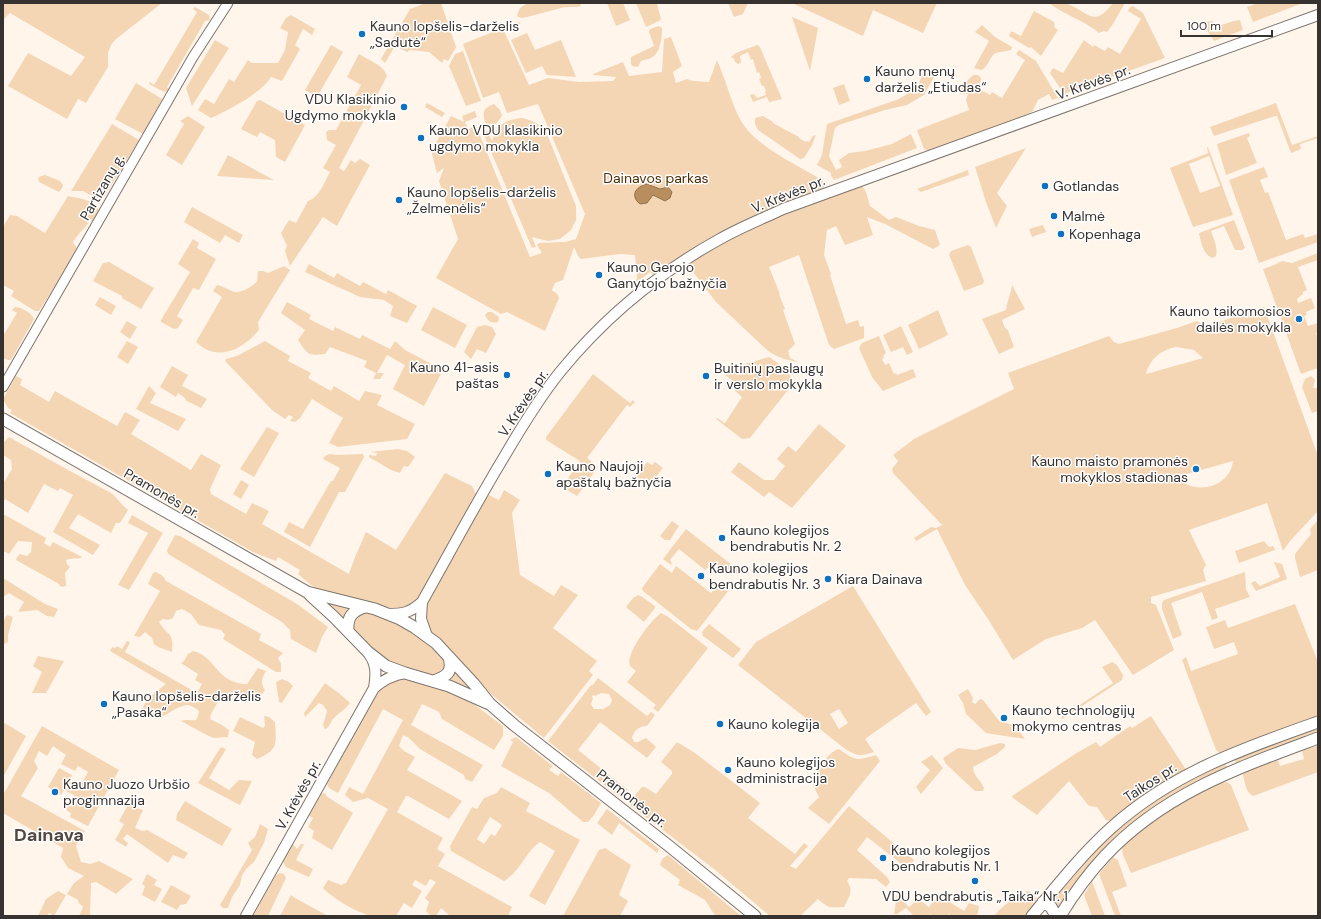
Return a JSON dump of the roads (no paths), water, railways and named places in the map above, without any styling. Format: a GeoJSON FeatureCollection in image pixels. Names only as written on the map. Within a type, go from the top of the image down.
{"type":"FeatureCollection","features":[{"type":"Feature","properties":{"kind":"main road","name":"V. Krėvės pr."},"geometry":{"type":"LineString","coordinates":[[387,614],[398,614],[411,611],[422,602],[485,489],[526,420],[560,372],[584,344],[616,313],[642,291],[681,262],[727,235],[784,209],[1318,15]]}},
{"type":"Feature","properties":{"kind":"main road","name":"Pramonės pr."},"geometry":{"type":"LineString","coordinates":[[3,420],[307,592],[368,652],[386,666],[449,686],[490,704]]}},
{"type":"Feature","properties":{"kind":"main road","name":"Pramonės pr."},"geometry":{"type":"LineString","coordinates":[[307,592],[387,614],[414,627],[427,636],[449,657],[490,704],[514,725],[669,846],[755,916]]}},
{"type":"Feature","properties":{"kind":"main road","name":"V. Krėvės pr."},"geometry":{"type":"LineString","coordinates":[[422,602],[421,619],[427,636]]}},
{"type":"Feature","properties":{"kind":"main road"},"geometry":{"type":"LineString","coordinates":[[348,631],[350,616],[355,611],[365,607]]}},
{"type":"Feature","properties":{"kind":"main road","name":"V. Krėvės pr."},"geometry":{"type":"LineString","coordinates":[[246,916],[374,688],[376,669],[368,652]]}},
{"type":"Feature","properties":{"kind":"main road"},"geometry":{"type":"LineString","coordinates":[[433,681],[442,678],[447,674],[450,669],[449,657]]}},
{"type":"Feature","properties":{"kind":"main road","name":"V. Krėvės pr."},"geometry":{"type":"LineString","coordinates":[[374,688],[389,677],[405,673]]}},
{"type":"Feature","properties":{"kind":"main road","name":"Taikos pr."},"geometry":{"type":"LineString","coordinates":[[1032,916],[1088,851],[1110,829],[1151,797],[1207,764],[1318,722]]}},
{"type":"Feature","properties":{"kind":"main road","name":"Taikos pr."},"geometry":{"type":"LineString","coordinates":[[1060,916],[1086,878],[1105,856],[1146,820],[1201,785],[1233,770],[1318,738]]}},
{"type":"Feature","properties":{"kind":"main road"},"geometry":{"type":"LineString","coordinates":[[1233,770],[1231,759],[1234,753]]}},
{"type":"Feature","properties":{"kind":"main road"},"geometry":{"type":"LineString","coordinates":[[1044,902],[1051,907],[1056,916]]}},
{"type":"Feature","properties":{"kind":"street","name":"Partizanų g."},"geometry":{"type":"LineString","coordinates":[[3,387],[193,57],[228,3]]}},
{"type":"Feature","properties":{"kind":"place","name":"Kauno lopšelis-darželis „Sadutė“"},"geometry":{"type":"Point","coordinates":[362,34]}},
{"type":"Feature","properties":{"kind":"place","name":"Kauno menų darželis „Etiudas“"},"geometry":{"type":"Point","coordinates":[867,79]}},
{"type":"Feature","properties":{"kind":"place","name":"VDU Klasikinio Ugdymo mokykla"},"geometry":{"type":"Point","coordinates":[404,107]}},
{"type":"Feature","properties":{"kind":"place","name":"Kauno VDU klasikinio ugdymo mokykla"},"geometry":{"type":"Point","coordinates":[421,138]}},
{"type":"Feature","properties":{"kind":"place","name":"Gotlandas"},"geometry":{"type":"Point","coordinates":[1045,186]}},
{"type":"Feature","properties":{"kind":"place","name":"Kauno lopšelis-darželis „Želmenėlis“"},"geometry":{"type":"Point","coordinates":[399,200]}},
{"type":"Feature","properties":{"kind":"place","name":"Malmė"},"geometry":{"type":"Point","coordinates":[1054,216]}},
{"type":"Feature","properties":{"kind":"place","name":"Kopenhaga"},"geometry":{"type":"Point","coordinates":[1061,234]}},
{"type":"Feature","properties":{"kind":"place","name":"Kauno Gerojo Ganytojo bažnyčia"},"geometry":{"type":"Point","coordinates":[599,275]}},
{"type":"Feature","properties":{"kind":"place","name":"Kauno taikomosios dailės mokykla"},"geometry":{"type":"Point","coordinates":[1299,319]}},
{"type":"Feature","properties":{"kind":"place","name":"Kauno 41-asis paštas"},"geometry":{"type":"Point","coordinates":[507,375]}},
{"type":"Feature","properties":{"kind":"place","name":"Buitinių paslaugų ir verslo mokykla"},"geometry":{"type":"Point","coordinates":[706,376]}},
{"type":"Feature","properties":{"kind":"place","name":"Kauno maisto pramonės mokyklos stadionas"},"geometry":{"type":"Point","coordinates":[1196,469]}},
{"type":"Feature","properties":{"kind":"place","name":"Kauno Naujoji apaštalų bažnyčia"},"geometry":{"type":"Point","coordinates":[548,474]}},
{"type":"Feature","properties":{"kind":"place","name":"Kauno kolegijos bendrabutis Nr. 2"},"geometry":{"type":"Point","coordinates":[722,538]}},
{"type":"Feature","properties":{"kind":"place","name":"Kauno kolegijos bendrabutis Nr. 3"},"geometry":{"type":"Point","coordinates":[701,576]}},
{"type":"Feature","properties":{"kind":"place","name":"Kiara Dainava"},"geometry":{"type":"Point","coordinates":[828,579]}},
{"type":"Feature","properties":{"kind":"place","name":"Kauno lopšelis-darželis „Pasaka“"},"geometry":{"type":"Point","coordinates":[104,704]}},
{"type":"Feature","properties":{"kind":"place","name":"Kauno technologijų mokymo centras"},"geometry":{"type":"Point","coordinates":[1004,718]}},
{"type":"Feature","properties":{"kind":"place","name":"Kauno kolegija"},"geometry":{"type":"Point","coordinates":[720,724]}},
{"type":"Feature","properties":{"kind":"place","name":"Kauno kolegijos administracija"},"geometry":{"type":"Point","coordinates":[728,770]}},
{"type":"Feature","properties":{"kind":"place","name":"Kauno Juozo Urbšio progimnazija"},"geometry":{"type":"Point","coordinates":[55,792]}},
{"type":"Feature","properties":{"kind":"place","name":"Kauno kolegijos bendrabutis Nr. 1"},"geometry":{"type":"Point","coordinates":[883,858]}},
{"type":"Feature","properties":{"kind":"place","name":"VDU bendrabutis „Taika“ Nr. 1"},"geometry":{"type":"Point","coordinates":[975,881]}},
{"type":"Feature","properties":{"kind":"district","name":"Dainava"},"geometry":{"type":"Point","coordinates":[49,835]}},
{"type":"Feature","properties":{"kind":"park label","name":"Dainavos parkas"},"geometry":{"type":"Point","coordinates":[656,178]}}]}
